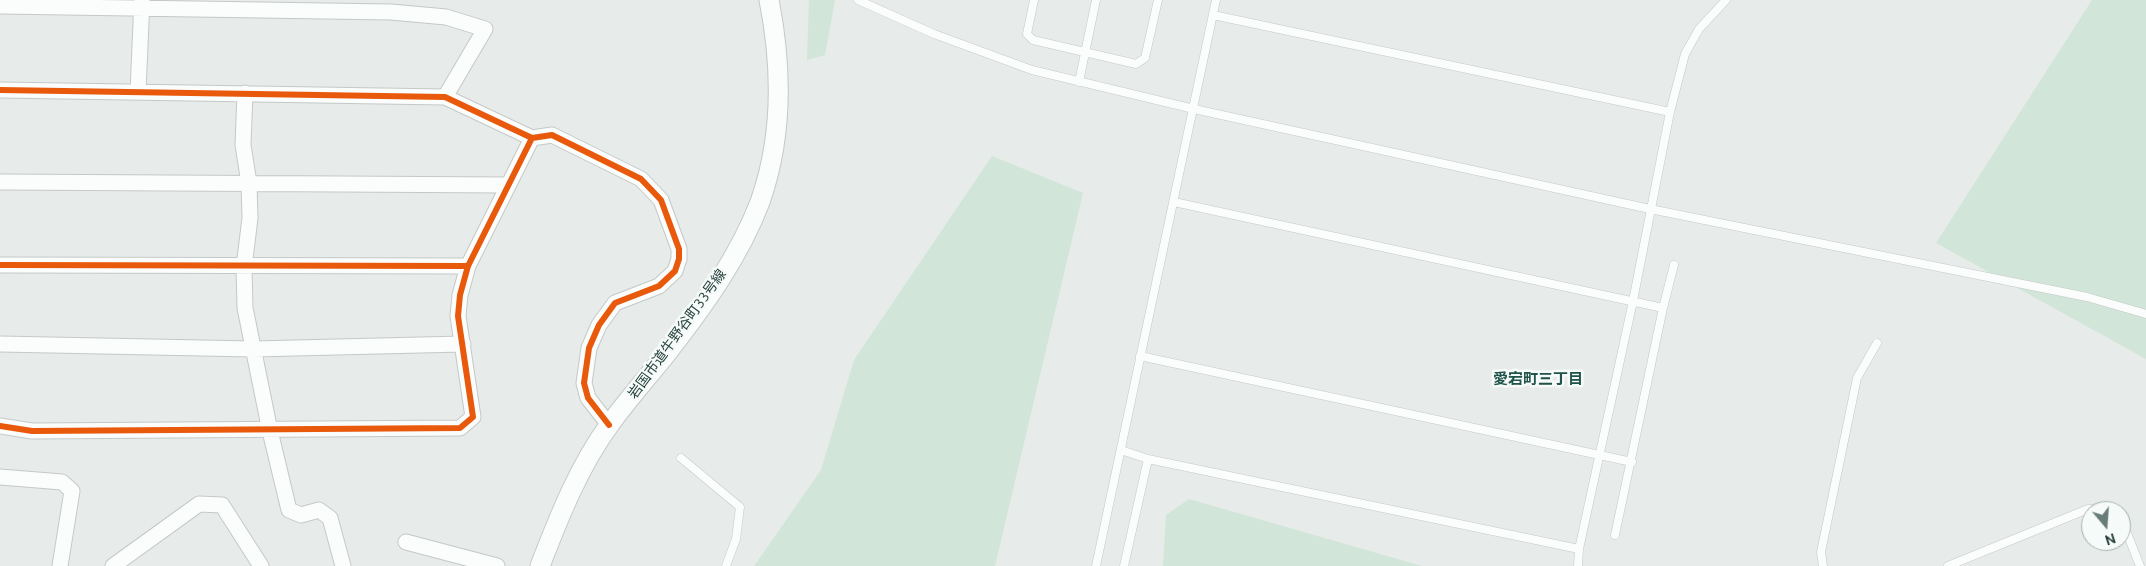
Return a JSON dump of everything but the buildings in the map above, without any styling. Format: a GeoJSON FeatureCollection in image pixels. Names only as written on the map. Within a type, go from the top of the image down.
{"type":"FeatureCollection","features":[{"type":"Feature","properties":{"kind":"street","name":"岩国市道牛野谷町33号線"},"geometry":{"type":"LineString","coordinates":[[540,566],[560,515],[584,467],[609,425],[668,352],[720,279],[746,234],[760,201],[776,127],[780,88],[777,49],[769,0]]}},
{"type":"Feature","properties":{"kind":"street"},"geometry":{"type":"LineString","coordinates":[[138,92],[142,3]]}},
{"type":"Feature","properties":{"kind":"street"},"geometry":{"type":"LineString","coordinates":[[0,6],[142,3],[391,12],[446,17],[485,29],[445,97]]}},
{"type":"Feature","properties":{"kind":"street"},"geometry":{"type":"LineString","coordinates":[[0,90],[445,97],[532,138],[552,135],[641,179],[661,200],[679,249],[679,259],[675,271],[659,286],[615,303],[599,325],[589,348],[584,383],[588,398],[609,425]]}},
{"type":"Feature","properties":{"kind":"street"},"geometry":{"type":"LineString","coordinates":[[246,93],[244,145],[249,183],[250,218],[244,267],[245,308],[270,431],[289,510],[300,515],[319,510],[330,518],[343,566]]}},
{"type":"Feature","properties":{"kind":"street"},"geometry":{"type":"LineString","coordinates":[[0,426],[32,431],[270,431],[460,428],[473,417],[458,316],[460,295],[468,266],[532,138]]}},
{"type":"Feature","properties":{"kind":"street"},"geometry":{"type":"LineString","coordinates":[[0,182],[508,185]]}},
{"type":"Feature","properties":{"kind":"street"},"geometry":{"type":"LineString","coordinates":[[0,265],[468,266]]}},
{"type":"Feature","properties":{"kind":"street"},"geometry":{"type":"LineString","coordinates":[[0,344],[253,348],[463,344]]}},
{"type":"Feature","properties":{"kind":"street"},"geometry":{"type":"LineString","coordinates":[[0,477],[62,482],[72,491],[60,566]]}},
{"type":"Feature","properties":{"kind":"street"},"geometry":{"type":"LineString","coordinates":[[113,566],[199,504],[222,505],[259,565]]}},
{"type":"Feature","properties":{"kind":"street"},"geometry":{"type":"LineString","coordinates":[[406,542],[497,566]]}},
{"type":"Feature","properties":{"kind":"lane"},"geometry":{"type":"LineString","coordinates":[[858,0],[934,34],[1032,70],[1079,82],[1650,210],[2087,297],[2146,314]]}},
{"type":"Feature","properties":{"kind":"lane"},"geometry":{"type":"LineString","coordinates":[[1034,0],[1027,34],[1033,40],[1136,64],[1146,58],[1158,0]]}},
{"type":"Feature","properties":{"kind":"lane"},"geometry":{"type":"LineString","coordinates":[[1079,82],[1096,0]]}},
{"type":"Feature","properties":{"kind":"lane"},"geometry":{"type":"LineString","coordinates":[[1096,566],[1216,0]]}},
{"type":"Feature","properties":{"kind":"lane"},"geometry":{"type":"LineString","coordinates":[[1578,566],[1579,549],[1670,112],[1686,54],[1699,29],[1726,0]]}},
{"type":"Feature","properties":{"kind":"lane"},"geometry":{"type":"LineString","coordinates":[[1213,15],[1670,112]]}},
{"type":"Feature","properties":{"kind":"lane"},"geometry":{"type":"LineString","coordinates":[[1174,202],[1663,308]]}},
{"type":"Feature","properties":{"kind":"lane"},"geometry":{"type":"LineString","coordinates":[[1615,535],[1632,462],[1663,308],[1674,265]]}},
{"type":"Feature","properties":{"kind":"lane"},"geometry":{"type":"LineString","coordinates":[[1823,566],[1821,552],[1858,378],[1877,343]]}},
{"type":"Feature","properties":{"kind":"lane"},"geometry":{"type":"LineString","coordinates":[[1140,356],[1632,462]]}},
{"type":"Feature","properties":{"kind":"lane"},"geometry":{"type":"LineString","coordinates":[[1121,450],[1148,459],[1579,549]]}},
{"type":"Feature","properties":{"kind":"lane"},"geometry":{"type":"LineString","coordinates":[[681,458],[740,507],[736,539],[726,566]]}},
{"type":"Feature","properties":{"kind":"lane"},"geometry":{"type":"LineString","coordinates":[[1124,566],[1148,459]]}},
{"type":"Feature","properties":{"kind":"lane"},"geometry":{"type":"LineString","coordinates":[[1948,566],[2081,512]]}},
{"type":"Feature","properties":{"kind":"lane"},"geometry":{"type":"LineString","coordinates":[[2131,543],[2140,566]]}},
{"type":"Feature","properties":{"kind":"green space"},"geometry":{"type":"Polygon","coordinates":[[[809,0],[835,0],[825,55],[807,60],[809,0]]]}},
{"type":"Feature","properties":{"kind":"green space"},"geometry":{"type":"Polygon","coordinates":[[[2092,0],[2146,0],[2146,359],[1936,243],[2092,0]]]}},
{"type":"Feature","properties":{"kind":"green space"},"geometry":{"type":"Polygon","coordinates":[[[992,156],[1083,193],[995,566],[754,566],[821,470],[854,360],[992,156]]]}},
{"type":"Feature","properties":{"kind":"green space"},"geometry":{"type":"Polygon","coordinates":[[[1189,499],[1422,566],[1163,566],[1166,515],[1189,499]]]}},
{"type":"Feature","properties":{"kind":"cycle path"},"geometry":{"type":"LineString","coordinates":[[0,90],[445,97],[532,138],[552,135],[641,179],[661,200],[679,249],[679,259],[675,271],[659,286],[615,303],[599,325],[589,348],[584,383],[588,398],[609,425]]}},
{"type":"Feature","properties":{"kind":"cycle path"},"geometry":{"type":"LineString","coordinates":[[0,426],[32,431],[460,428],[473,417],[458,316],[460,295],[468,266],[532,138]]}},
{"type":"Feature","properties":{"kind":"cycle path"},"geometry":{"type":"LineString","coordinates":[[0,265],[468,266]]}},
{"type":"Feature","properties":{"kind":"district","name":"愛宕町三丁目"},"geometry":{"type":"Point","coordinates":[1538,379]}}]}
